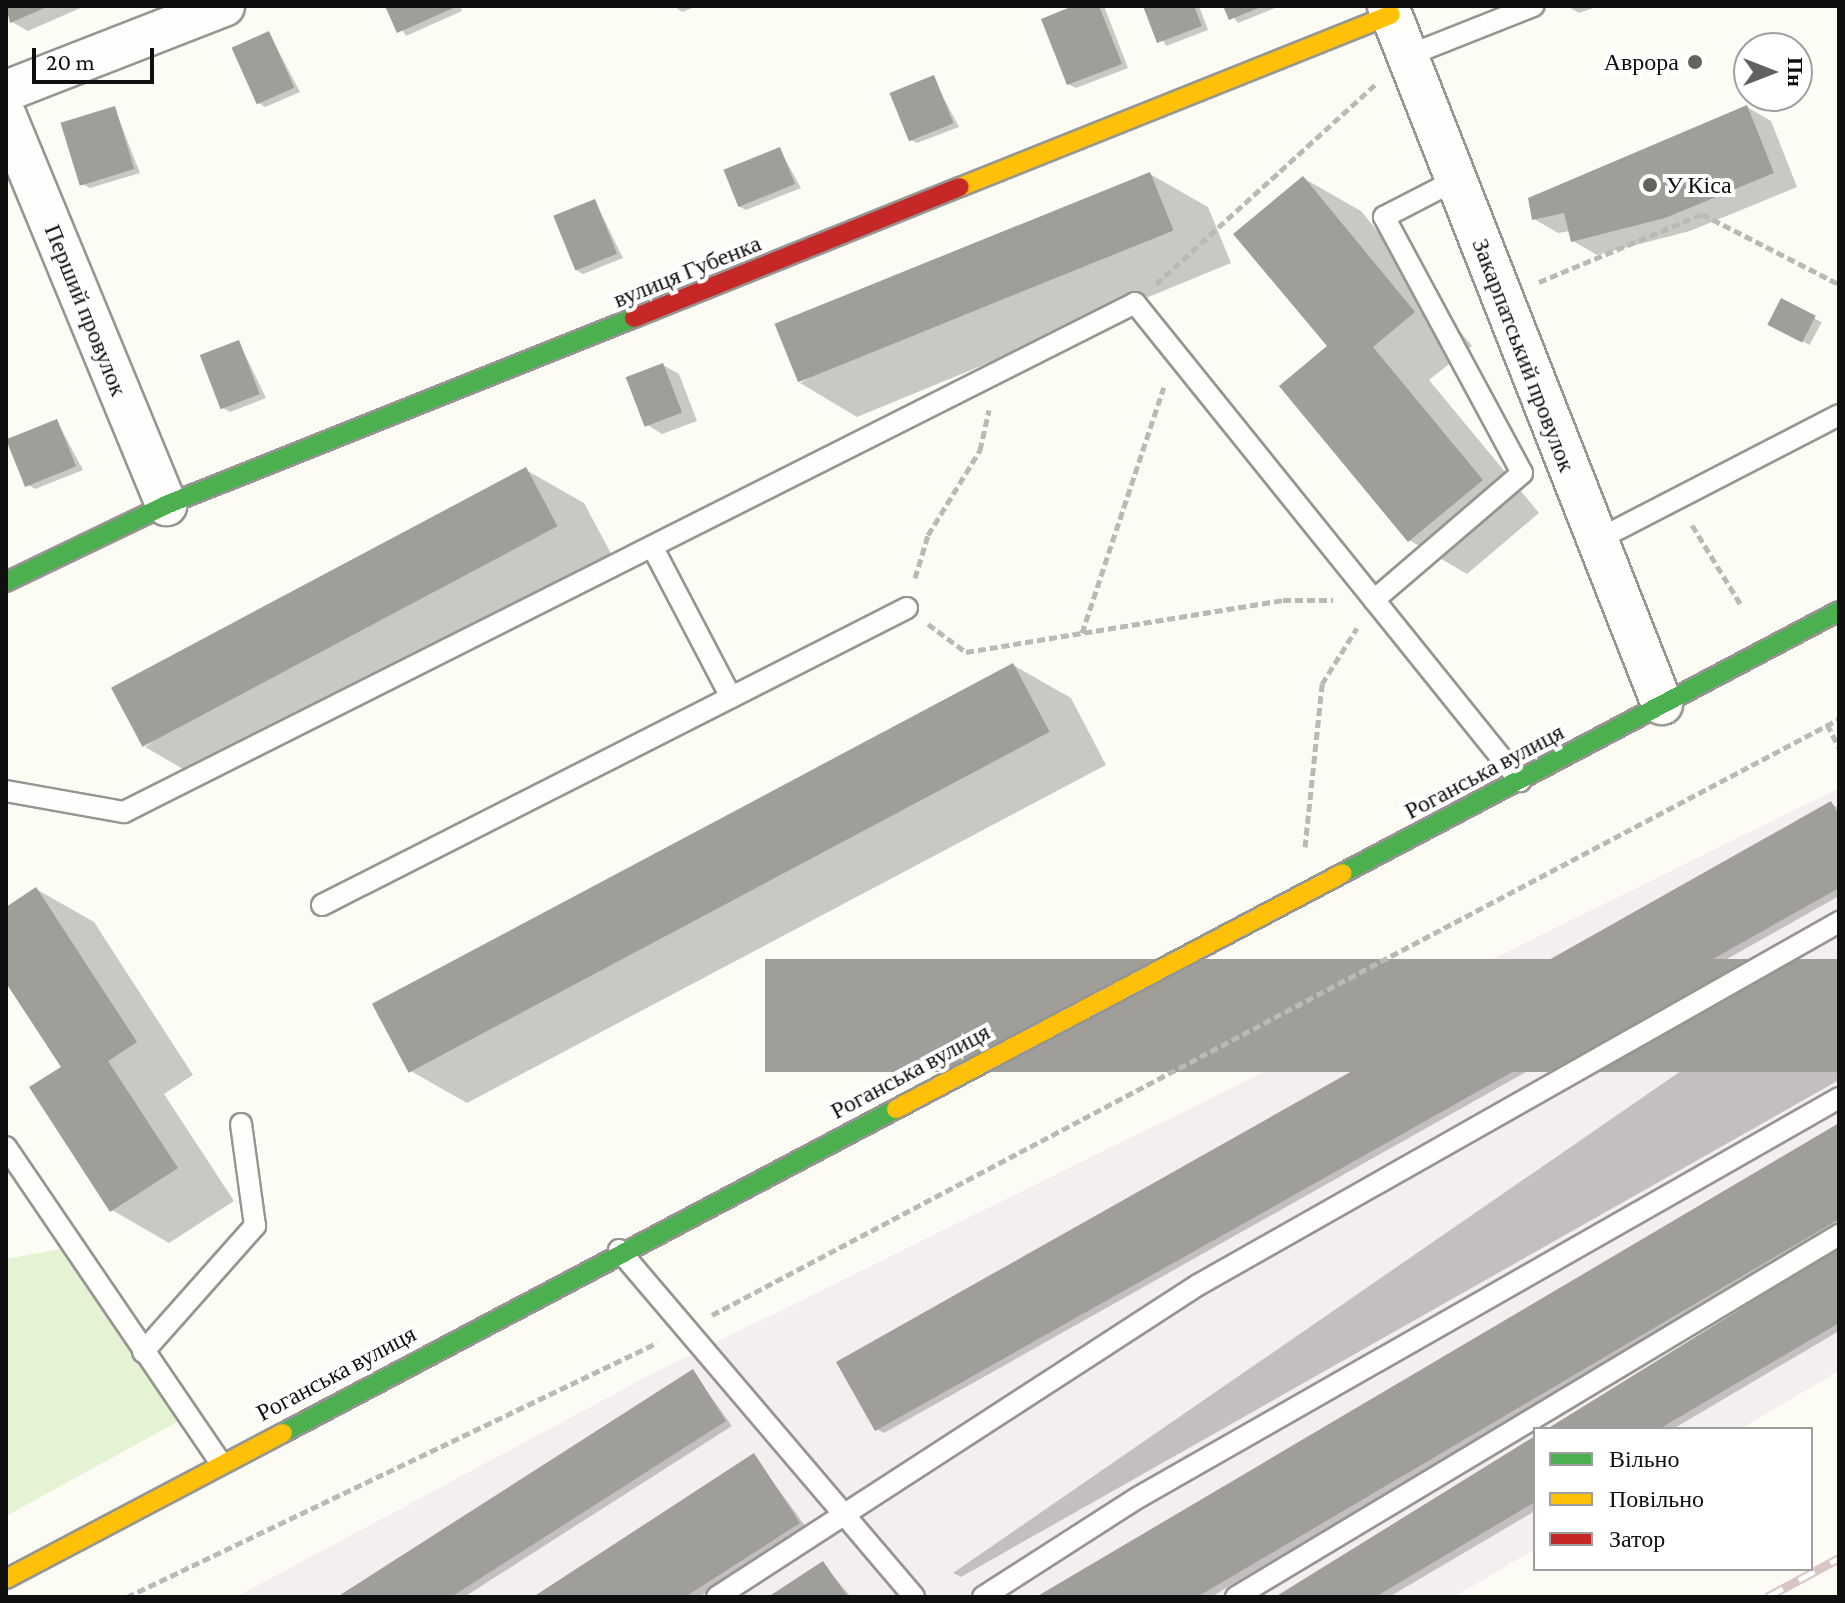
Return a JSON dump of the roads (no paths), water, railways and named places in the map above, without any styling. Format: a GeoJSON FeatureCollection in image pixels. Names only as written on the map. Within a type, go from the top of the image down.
{"type":"FeatureCollection","features":[{"type":"Feature","properties":{"kind":"main road","name":"вулиця Губенка"},"geometry":{"type":"LineString","coordinates":[[6,582],[166,505],[1389,10]]}},
{"type":"Feature","properties":{"kind":"main road","name":"Роганська вулиця"},"geometry":{"type":"LineString","coordinates":[[6,1579],[619,1250],[1520,781],[1839,611]]}},
{"type":"Feature","properties":{"kind":"street"},"geometry":{"type":"LineString","coordinates":[[6,91],[224,6]]}},
{"type":"Feature","properties":{"kind":"street","name":"Закарпатський провулок"},"geometry":{"type":"LineString","coordinates":[[1389,10],[1662,704]]}},
{"type":"Feature","properties":{"kind":"street","name":"Перший провулок"},"geometry":{"type":"LineString","coordinates":[[6,116],[166,505]]}},
{"type":"Feature","properties":{"kind":"lane"},"geometry":{"type":"LineString","coordinates":[[1407,56],[1533,6]]}},
{"type":"Feature","properties":{"kind":"lane"},"geometry":{"type":"LineString","coordinates":[[1374,600],[1522,473],[1384,217],[1456,180]]}},
{"type":"Feature","properties":{"kind":"lane"},"geometry":{"type":"LineString","coordinates":[[6,791],[124,812],[654,550],[1135,303],[1520,781]]}},
{"type":"Feature","properties":{"kind":"lane"},"geometry":{"type":"LineString","coordinates":[[1597,540],[1839,415]]}},
{"type":"Feature","properties":{"kind":"lane"},"geometry":{"type":"LineString","coordinates":[[654,550],[731,697]]}},
{"type":"Feature","properties":{"kind":"lane"},"geometry":{"type":"LineString","coordinates":[[322,905],[907,608]]}},
{"type":"Feature","properties":{"kind":"lane"},"geometry":{"type":"LineString","coordinates":[[717,1597],[842,1512],[1198,1285],[1839,922]]}},
{"type":"Feature","properties":{"kind":"lane"},"geometry":{"type":"LineString","coordinates":[[983,1597],[1139,1497],[1839,1098]]}},
{"type":"Feature","properties":{"kind":"lane"},"geometry":{"type":"LineString","coordinates":[[143,1352],[255,1226],[241,1124]]}},
{"type":"Feature","properties":{"kind":"lane"},"geometry":{"type":"LineString","coordinates":[[6,1147],[220,1462]]}},
{"type":"Feature","properties":{"kind":"lane"},"geometry":{"type":"LineString","coordinates":[[1236,1597],[1839,1235]]}},
{"type":"Feature","properties":{"kind":"lane"},"geometry":{"type":"LineString","coordinates":[[619,1250],[689,1327],[914,1597]]}},
{"type":"Feature","properties":{"kind":"railway"},"geometry":{"type":"LineString","coordinates":[[1767,1597],[1839,1558]]}},
{"type":"Feature","properties":{"kind":"place","name":"Аврора"},"geometry":{"type":"Point","coordinates":[1695,62]}},
{"type":"Feature","properties":{"kind":"place","name":"У Кіса"},"geometry":{"type":"Point","coordinates":[1650,185]}}]}
